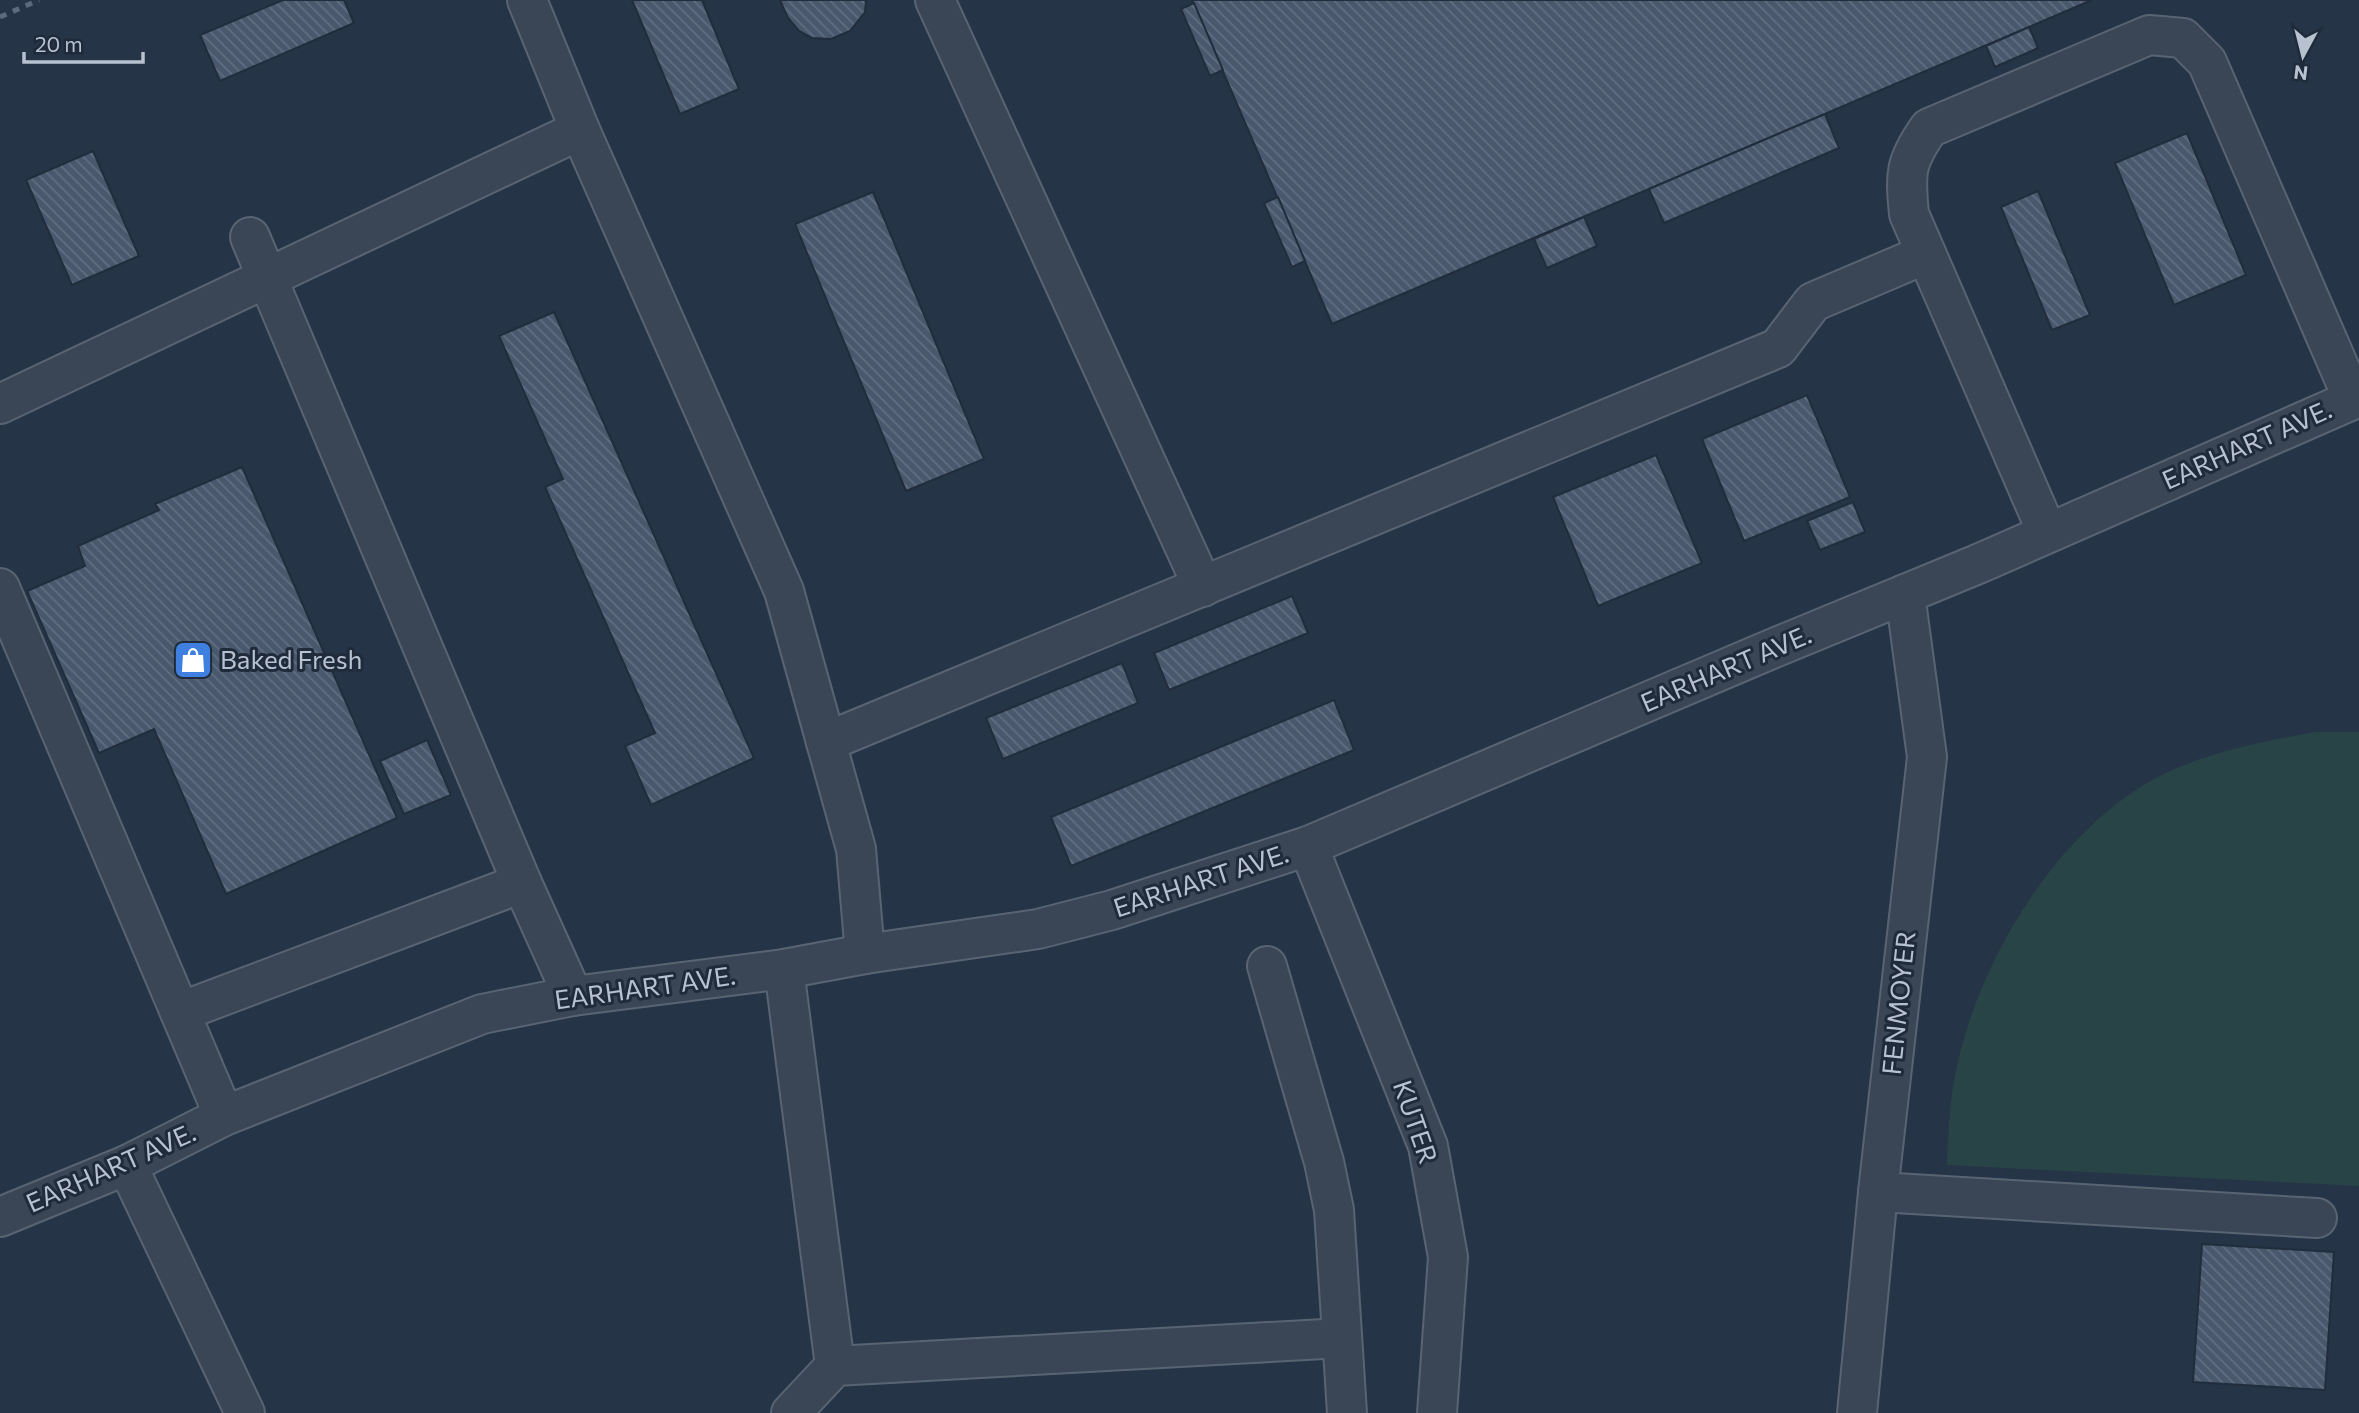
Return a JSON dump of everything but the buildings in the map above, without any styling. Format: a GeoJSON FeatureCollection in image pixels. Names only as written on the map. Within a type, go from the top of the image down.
{"type":"FeatureCollection","features":[{"type":"Feature","properties":{"kind":"lane"},"geometry":{"type":"LineString","coordinates":[[527,0],[580,130],[784,590],[856,849],[865,954]]}},
{"type":"Feature","properties":{"kind":"lane"},"geometry":{"type":"LineString","coordinates":[[935,0],[1203,587]]}},
{"type":"Feature","properties":{"kind":"lane"},"geometry":{"type":"LineString","coordinates":[[2047,532],[1909,214],[1905,176],[1914,149],[1929,128],[2149,35],[2183,38],[2207,62],[2356,398]]}},
{"type":"Feature","properties":{"kind":"lane"},"geometry":{"type":"LineString","coordinates":[[0,404],[580,130]]}},
{"type":"Feature","properties":{"kind":"lane"},"geometry":{"type":"LineString","coordinates":[[250,237],[522,883],[573,996]]}},
{"type":"Feature","properties":{"kind":"lane"},"geometry":{"type":"LineString","coordinates":[[826,742],[1778,348],[1814,302],[1926,254]]}},
{"type":"Feature","properties":{"kind":"lane","name":"EARHART AVE."},"geometry":{"type":"LineString","coordinates":[[0,1217],[127,1165],[225,1116],[482,1014],[573,996],[784,969],[865,954],[1038,929],[1112,910],[1308,846],[1978,564],[2356,398]]}},
{"type":"Feature","properties":{"kind":"lane"},"geometry":{"type":"LineString","coordinates":[[0,587],[225,1116]]}},
{"type":"Feature","properties":{"kind":"lane","name":"FENMOYER"},"geometry":{"type":"LineString","coordinates":[[1857,1413],[1878,1192],[1927,757],[1905,594]]}},
{"type":"Feature","properties":{"kind":"lane","name":"KUTER"},"geometry":{"type":"LineString","coordinates":[[1308,846],[1428,1146],[1448,1257],[1437,1413]]}},
{"type":"Feature","properties":{"kind":"lane"},"geometry":{"type":"LineString","coordinates":[[180,1012],[522,883]]}},
{"type":"Feature","properties":{"kind":"lane"},"geometry":{"type":"LineString","coordinates":[[1267,966],[1324,1162],[1334,1210],[1347,1413]]}},
{"type":"Feature","properties":{"kind":"lane"},"geometry":{"type":"LineString","coordinates":[[784,969],[835,1366]]}},
{"type":"Feature","properties":{"kind":"lane"},"geometry":{"type":"LineString","coordinates":[[127,1165],[245,1413]]}},
{"type":"Feature","properties":{"kind":"lane"},"geometry":{"type":"LineString","coordinates":[[1878,1192],[2317,1218]]}},
{"type":"Feature","properties":{"kind":"lane"},"geometry":{"type":"LineString","coordinates":[[791,1413],[835,1366],[1342,1338]]}},
{"type":"Feature","properties":{"kind":"green space"},"geometry":{"type":"Polygon","coordinates":[[[2315,732],[2359,732],[2359,1186],[1947,1165],[1954,1081],[1965,1036],[1981,989],[2003,943],[2030,898],[2062,857],[2097,820],[2136,790],[2177,768],[2262,742],[2315,732]]]}},
{"type":"Feature","properties":{"kind":"railway"},"geometry":{"type":"LineString","coordinates":[[0,17],[39,0]]}},
{"type":"Feature","properties":{"kind":"place","name":"Baked Fresh"},"geometry":{"type":"Point","coordinates":[193,660]}}]}
